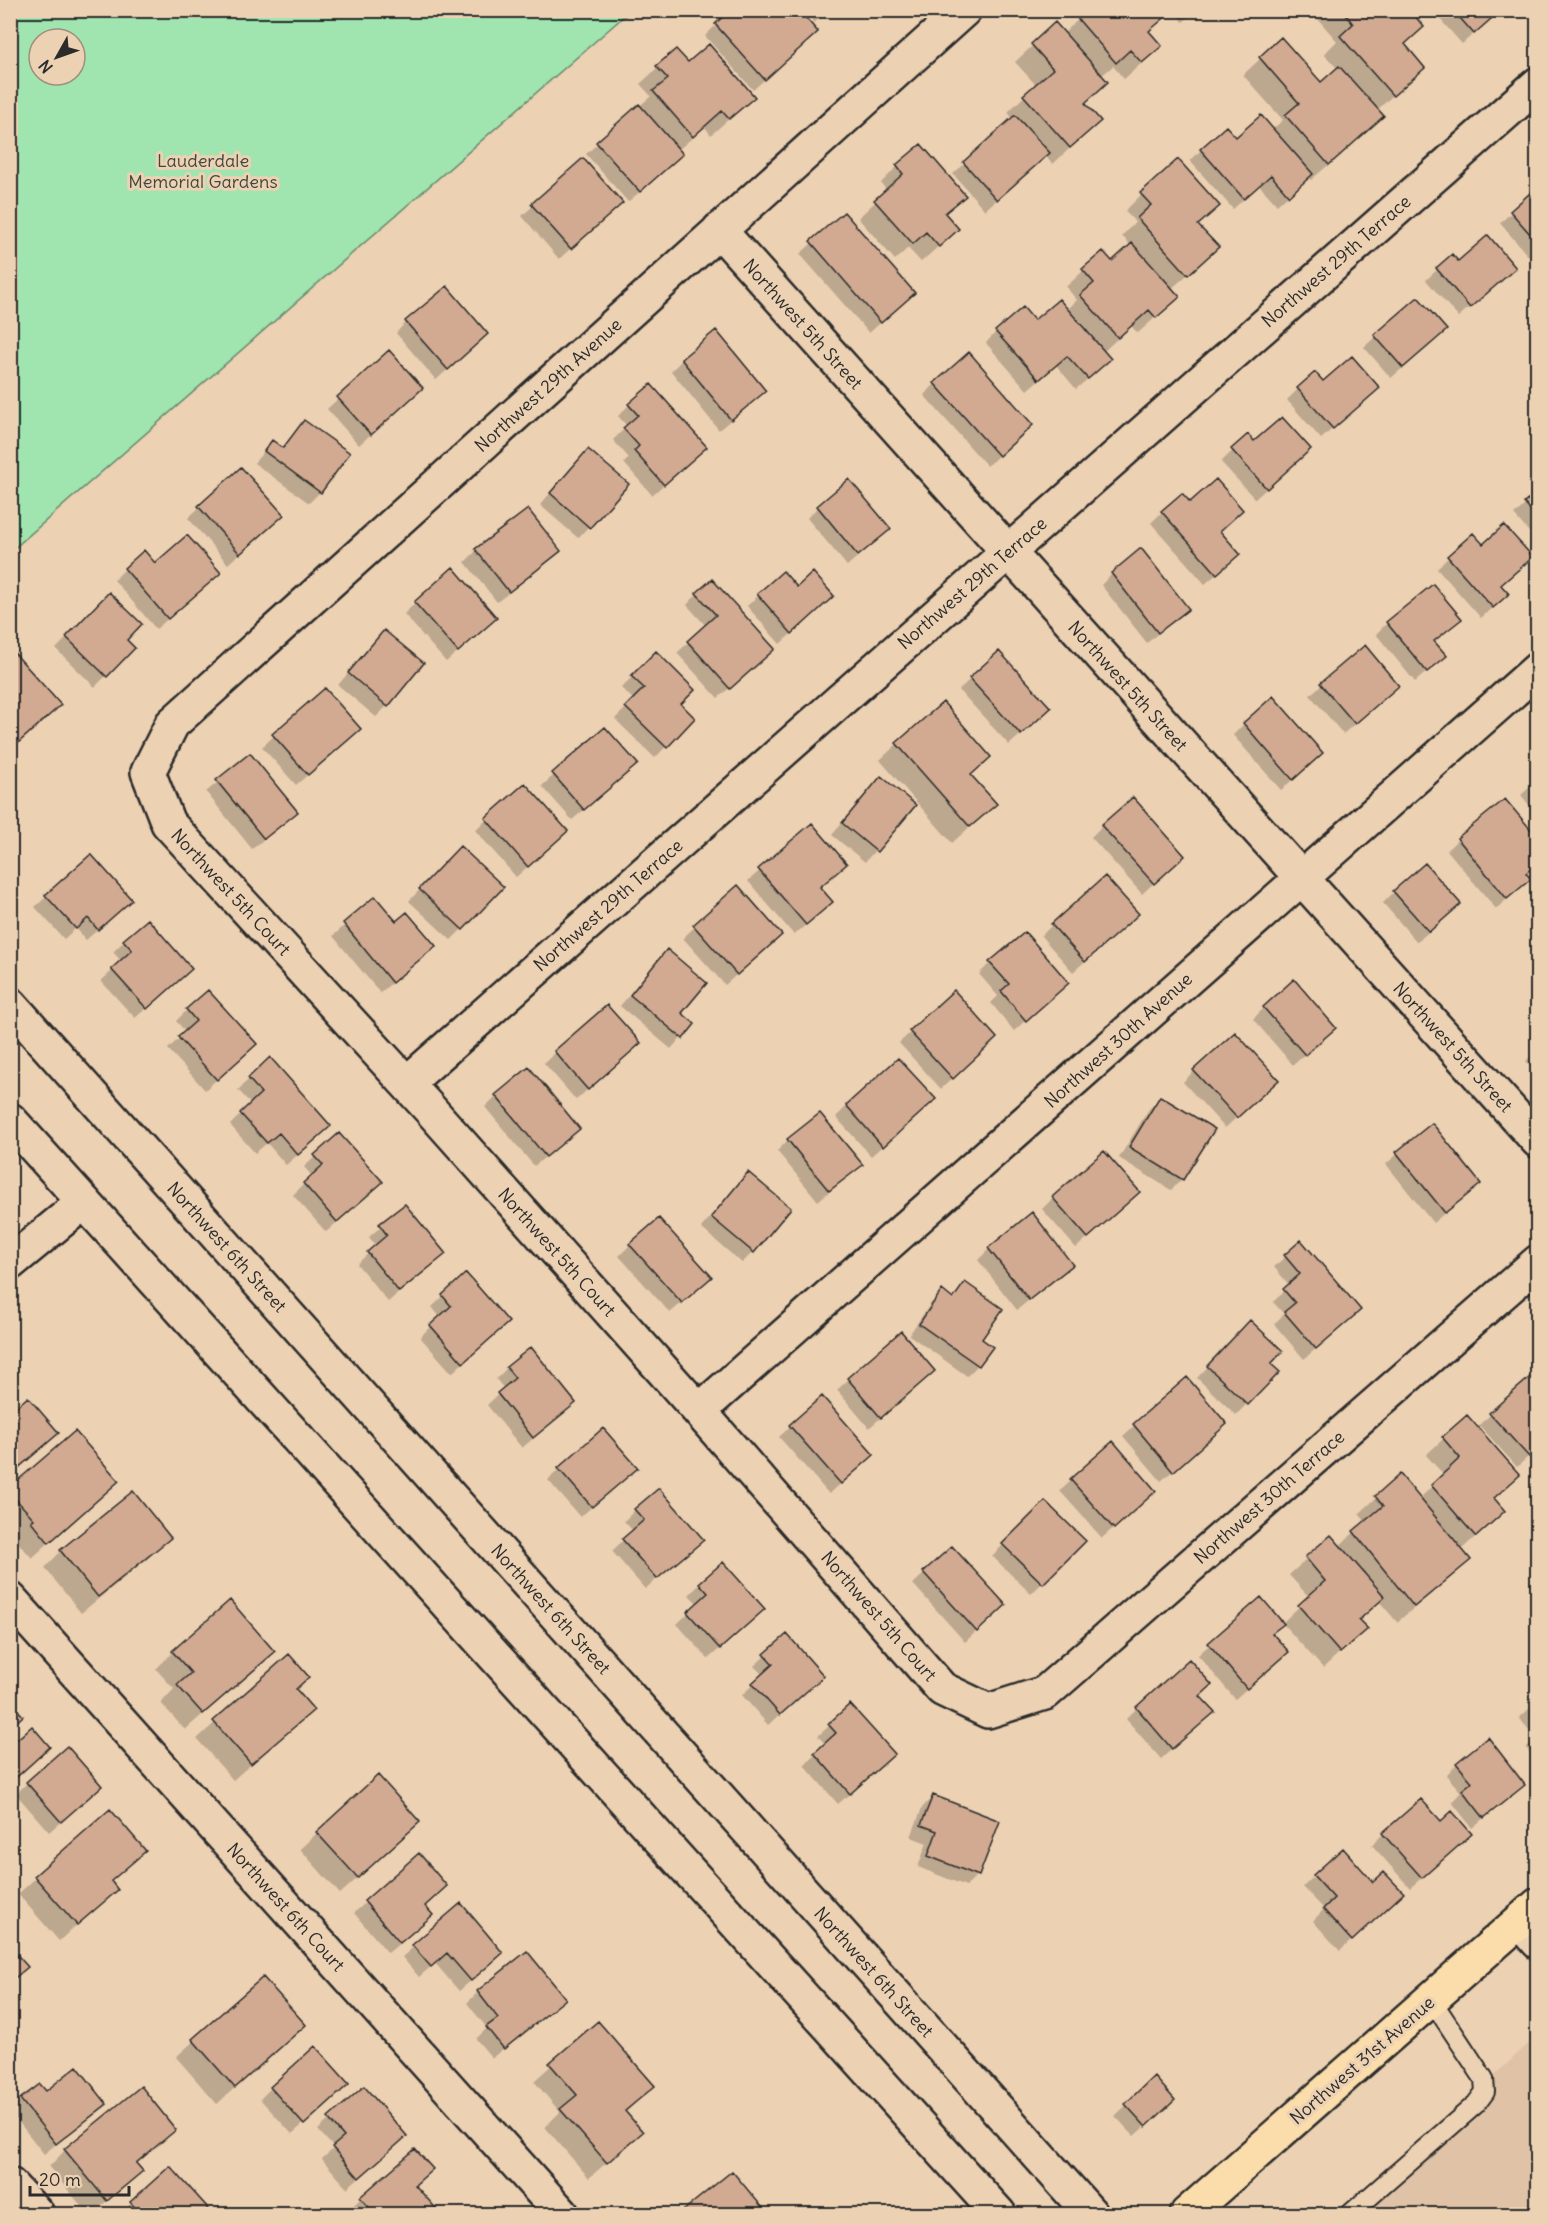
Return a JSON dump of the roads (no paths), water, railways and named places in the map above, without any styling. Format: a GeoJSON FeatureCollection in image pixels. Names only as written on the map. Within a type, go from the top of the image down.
{"type":"FeatureCollection","features":[{"type":"Feature","properties":{"kind":"main road","name":"Northwest 31st Avenue"},"geometry":{"type":"LineString","coordinates":[[1187,2214],[1431,1999],[1532,1923]]}},
{"type":"Feature","properties":{"kind":"street","name":"Northwest 29th Avenue"},"geometry":{"type":"LineString","coordinates":[[148,772],[172,724],[964,10]]}},
{"type":"Feature","properties":{"kind":"street","name":"Northwest 29th Terrace"},"geometry":{"type":"LineString","coordinates":[[406,1083],[1538,84]]}},
{"type":"Feature","properties":{"kind":"street","name":"Northwest 5th Street"},"geometry":{"type":"LineString","coordinates":[[719,230],[1538,1141]]}},
{"type":"Feature","properties":{"kind":"street","name":"Northwest 30th Avenue"},"geometry":{"type":"LineString","coordinates":[[699,1412],[1538,669]]}},
{"type":"Feature","properties":{"kind":"street","name":"Northwest 5th Court"},"geometry":{"type":"LineString","coordinates":[[148,772],[168,823],[406,1083],[942,1689],[988,1711]]}},
{"type":"Feature","properties":{"kind":"street","name":"Northwest 6th Street"},"geometry":{"type":"LineString","coordinates":[[10,1004],[1091,2214]]}},
{"type":"Feature","properties":{"kind":"street"},"geometry":{"type":"LineString","coordinates":[[10,1120],[999,2214]]}},
{"type":"Feature","properties":{"kind":"street"},"geometry":{"type":"LineString","coordinates":[[10,1263],[84,1202]]}},
{"type":"Feature","properties":{"kind":"street","name":"Northwest 30th Terrace"},"geometry":{"type":"LineString","coordinates":[[988,1711],[1046,1693],[1538,1262]]}},
{"type":"Feature","properties":{"kind":"street","name":"Northwest 6th Court"},"geometry":{"type":"LineString","coordinates":[[10,1599],[562,2214]]}},
{"type":"Feature","properties":{"kind":"street"},"geometry":{"type":"LineString","coordinates":[[10,2185],[37,2214]]}},
{"type":"Feature","properties":{"kind":"lane"},"geometry":{"type":"LineString","coordinates":[[1350,2214],[1476,2104],[1485,2092],[1484,2079],[1431,1999]]}},
{"type":"Feature","properties":{"kind":"park label","name":"Lauderdale Memorial Gardens"},"geometry":{"type":"Point","coordinates":[203,170]}}]}
